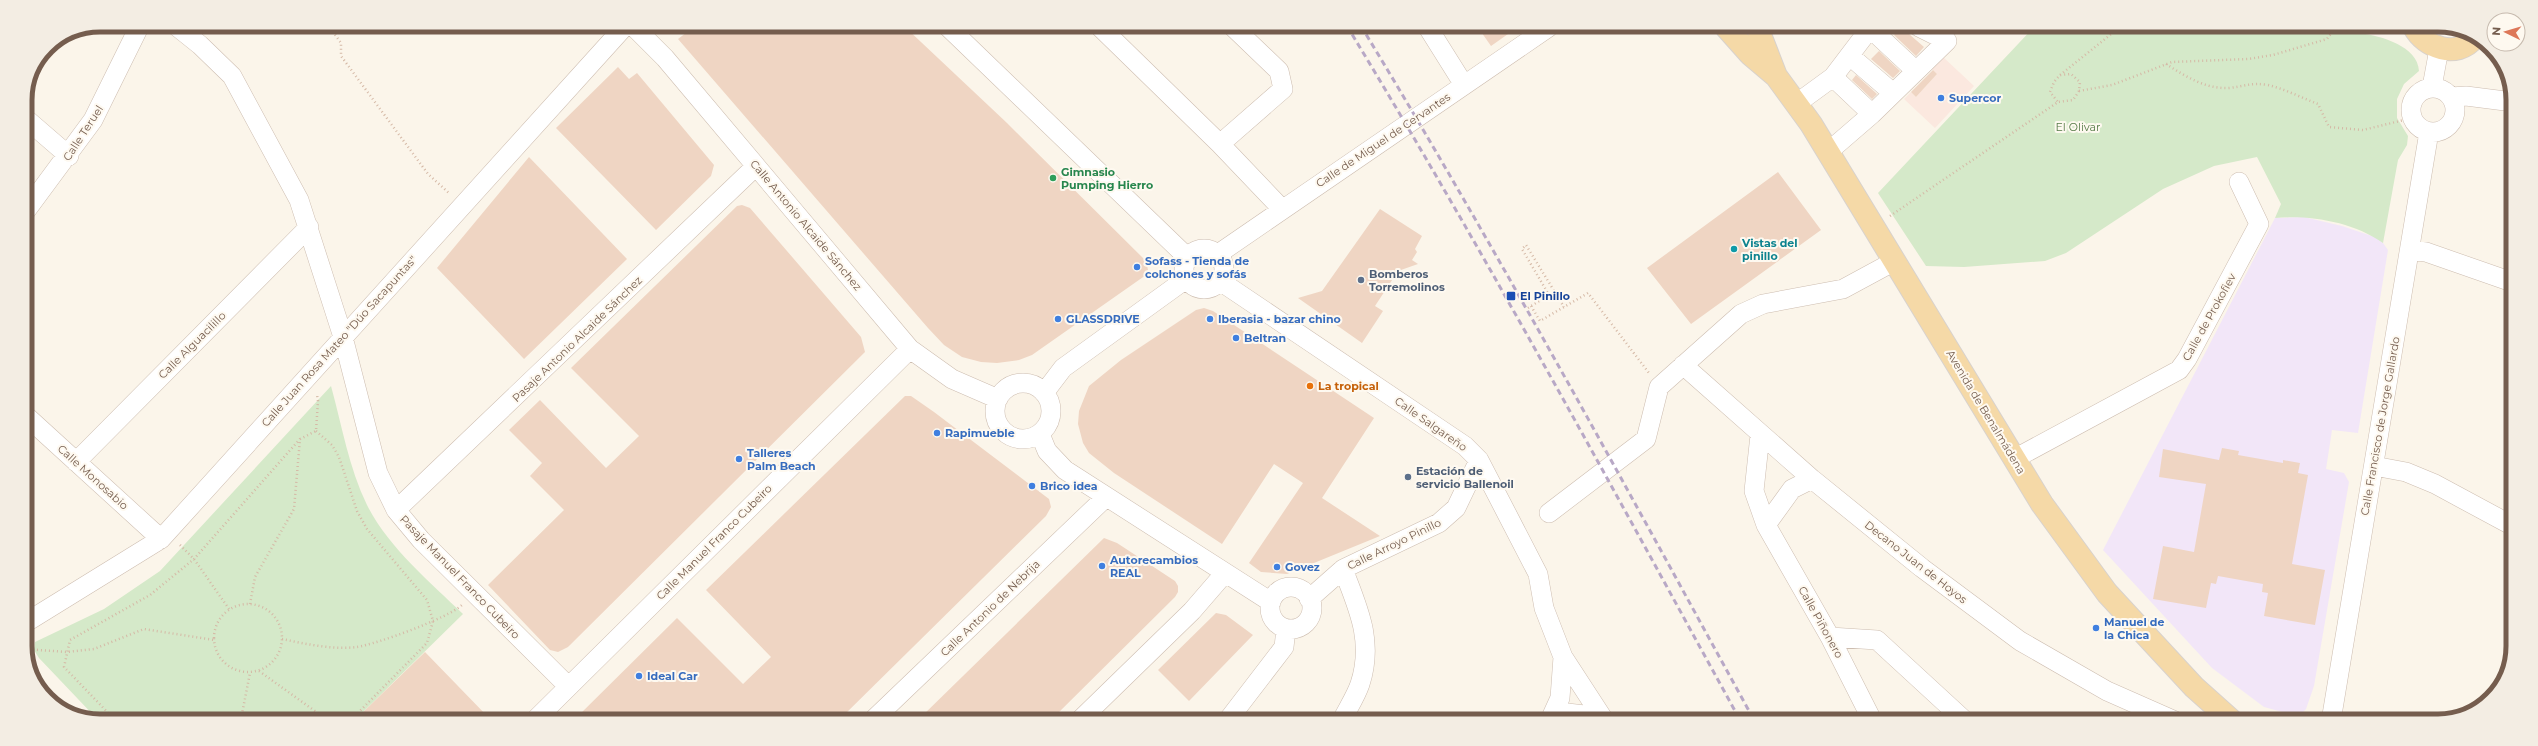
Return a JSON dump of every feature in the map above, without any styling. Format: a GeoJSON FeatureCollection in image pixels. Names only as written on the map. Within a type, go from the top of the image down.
{"type":"FeatureCollection","features":[{"type":"Feature","properties":{"kind":"main road","name":"Avenida de Benalmádena"},"geometry":{"type":"LineString","coordinates":[[1730,32],[1750,54],[1776,76],[1828,152],[1893,262],[2042,504],[2107,593],[2218,714]]}},
{"type":"Feature","properties":{"kind":"main road","name":"Avenida de Benalmádena"},"geometry":{"type":"LineString","coordinates":[[1759,32],[1776,76]]}},
{"type":"Feature","properties":{"kind":"main road"},"geometry":{"type":"LineString","coordinates":[[2416,32],[2427,43],[2439,48],[2457,48],[2472,41]]}},
{"type":"Feature","properties":{"kind":"street","name":"Calle Teruel"},"geometry":{"type":"LineString","coordinates":[[32,203],[69,156],[93,120],[137,32]]}},
{"type":"Feature","properties":{"kind":"street"},"geometry":{"type":"LineString","coordinates":[[184,32],[200,45],[232,76],[299,200],[309,227],[343,337]]}},
{"type":"Feature","properties":{"kind":"street","name":"Calle Juan Rosa Mateo \"Dúo Sacapuntas\""},"geometry":{"type":"LineString","coordinates":[[32,619],[164,535],[620,32]]}},
{"type":"Feature","properties":{"kind":"street","name":"Calle Antonio Alcaide Sánchez"},"geometry":{"type":"LineString","coordinates":[[639,32],[665,58],[910,349],[952,379],[998,399]]}},
{"type":"Feature","properties":{"kind":"street"},"geometry":{"type":"LineString","coordinates":[[953,32],[1187,257]]}},
{"type":"Feature","properties":{"kind":"street"},"geometry":{"type":"LineString","coordinates":[[1105,32],[1220,144],[1282,209]]}},
{"type":"Feature","properties":{"kind":"street"},"geometry":{"type":"LineString","coordinates":[[1220,144],[1283,89],[1279,71],[1238,32]]}},
{"type":"Feature","properties":{"kind":"street"},"geometry":{"type":"LineString","coordinates":[[1432,32],[1464,85]]}},
{"type":"Feature","properties":{"kind":"street","name":"Calle de Miguel de Cervantes"},"geometry":{"type":"LineString","coordinates":[[1218,254],[1539,32]]}},
{"type":"Feature","properties":{"kind":"street"},"geometry":{"type":"LineString","coordinates":[[1796,104],[1833,78],[1868,32]]}},
{"type":"Feature","properties":{"kind":"street"},"geometry":{"type":"LineString","coordinates":[[1875,32],[1916,71]]}},
{"type":"Feature","properties":{"kind":"street"},"geometry":{"type":"LineString","coordinates":[[1828,152],[1872,114],[1947,41],[1929,32]]}},
{"type":"Feature","properties":{"kind":"street"},"geometry":{"type":"LineString","coordinates":[[2432,87],[2439,48]]}},
{"type":"Feature","properties":{"kind":"street"},"geometry":{"type":"LineString","coordinates":[[1850,56],[1893,93]]}},
{"type":"Feature","properties":{"kind":"street"},"geometry":{"type":"LineString","coordinates":[[1833,78],[1872,114]]}},
{"type":"Feature","properties":{"kind":"street"},"geometry":{"type":"LineString","coordinates":[[2432,87],[2446,92],[2451,97],[2454,104],[2452,119],[2442,130],[2429,132],[2416,125],[2410,110],[2413,99],[2418,92],[2432,87]]}},
{"type":"Feature","properties":{"kind":"street"},"geometry":{"type":"LineString","coordinates":[[2451,97],[2466,96],[2506,101]]}},
{"type":"Feature","properties":{"kind":"street"},"geometry":{"type":"LineString","coordinates":[[32,124],[69,156]]}},
{"type":"Feature","properties":{"kind":"street","name":"Calle Francisco de Jorge Gallardo"},"geometry":{"type":"LineString","coordinates":[[2327,714],[2374,466],[2429,132]]}},
{"type":"Feature","properties":{"kind":"street","name":"Pasaje Antonio Alcaide Sánchez"},"geometry":{"type":"LineString","coordinates":[[396,510],[756,166]]}},
{"type":"Feature","properties":{"kind":"street","name":"Calle de Prokofiev"},"geometry":{"type":"LineString","coordinates":[[2014,459],[2179,370],[2187,359],[2259,224],[2239,182]]}},
{"type":"Feature","properties":{"kind":"street","name":"Calle Alguacilillo"},"geometry":{"type":"LineString","coordinates":[[76,462],[309,227]]}},
{"type":"Feature","properties":{"kind":"street"},"geometry":{"type":"LineString","coordinates":[[1198,249],[1212,250],[1218,254],[1224,264],[1220,281],[1216,286],[1202,290],[1190,284],[1186,279],[1183,268],[1187,257],[1198,249]]}},
{"type":"Feature","properties":{"kind":"street"},"geometry":{"type":"LineString","coordinates":[[2410,250],[2426,252],[2506,280]]}},
{"type":"Feature","properties":{"kind":"street"},"geometry":{"type":"LineString","coordinates":[[1549,513],[1646,439],[1659,386],[1741,314],[1763,304],[1844,288],[1893,262]]}},
{"type":"Feature","properties":{"kind":"street"},"geometry":{"type":"LineString","coordinates":[[1044,393],[1063,368],[1186,279]]}},
{"type":"Feature","properties":{"kind":"street","name":"Calle Salgareño"},"geometry":{"type":"LineString","coordinates":[[1220,281],[1465,446],[1479,460],[1538,574],[1544,608],[1564,657],[1600,714]]}},
{"type":"Feature","properties":{"kind":"street","name":"Pasaje Manuel Franco Cubeiro"},"geometry":{"type":"LineString","coordinates":[[343,337],[378,473],[396,510],[421,540],[568,686]]}},
{"type":"Feature","properties":{"kind":"street","name":"Calle Manuel Franco Cubeiro"},"geometry":{"type":"LineString","coordinates":[[541,714],[910,349]]}},
{"type":"Feature","properties":{"kind":"street","name":"Decano Juan de Hoyos"},"geometry":{"type":"LineString","coordinates":[[1682,365],[1812,480],[1922,568],[2020,641],[2107,692],[2159,714]]}},
{"type":"Feature","properties":{"kind":"street"},"geometry":{"type":"LineString","coordinates":[[1019,384],[1029,384],[1044,393],[1049,401],[1050,419],[1040,434],[1023,440],[1006,434],[996,418],[998,399],[1010,387],[1019,384]]}},
{"type":"Feature","properties":{"kind":"street","name":"Calle Monosabio"},"geometry":{"type":"LineString","coordinates":[[32,421],[76,462],[164,535]]}},
{"type":"Feature","properties":{"kind":"street"},"geometry":{"type":"LineString","coordinates":[[1040,434],[1047,451],[1065,470],[1224,574],[1272,602]]}},
{"type":"Feature","properties":{"kind":"street","name":"Calle Piñonero"},"geometry":{"type":"LineString","coordinates":[[1760,435],[1754,491],[1766,525],[1830,637],[1869,714]]}},
{"type":"Feature","properties":{"kind":"street","name":"Calle Arroyo Pinillo"},"geometry":{"type":"LineString","coordinates":[[1309,599],[1343,569],[1439,523],[1456,508],[1479,460]]}},
{"type":"Feature","properties":{"kind":"street"},"geometry":{"type":"LineString","coordinates":[[2374,466],[2406,472],[2435,484],[2506,522]]}},
{"type":"Feature","properties":{"kind":"street"},"geometry":{"type":"LineString","coordinates":[[1766,525],[1792,489],[1812,480]]}},
{"type":"Feature","properties":{"kind":"street","name":"Calle Antonio de Nebrija"},"geometry":{"type":"LineString","coordinates":[[879,714],[1106,497]]}},
{"type":"Feature","properties":{"kind":"street"},"geometry":{"type":"LineString","coordinates":[[1343,569],[1360,613],[1366,644],[1360,684],[1345,714]]}},
{"type":"Feature","properties":{"kind":"street"},"geometry":{"type":"LineString","coordinates":[[1086,714],[1192,611],[1224,574]]}},
{"type":"Feature","properties":{"kind":"street"},"geometry":{"type":"LineString","coordinates":[[1286,588],[1299,589],[1309,599],[1312,605],[1310,618],[1299,628],[1286,629],[1275,621],[1271,609],[1272,602],[1280,591],[1286,588]]}},
{"type":"Feature","properties":{"kind":"street"},"geometry":{"type":"LineString","coordinates":[[1233,714],[1284,647],[1286,629]]}},
{"type":"Feature","properties":{"kind":"street"},"geometry":{"type":"LineString","coordinates":[[1830,637],[1877,640],[1957,714]]}},
{"type":"Feature","properties":{"kind":"street"},"geometry":{"type":"LineString","coordinates":[[1553,714],[1560,698],[1563,681],[1564,657]]}},
{"type":"Feature","properties":{"kind":"street"},"geometry":{"type":"LineString","coordinates":[[1564,714],[1574,714]]}},
{"type":"Feature","properties":{"kind":"path"},"geometry":{"type":"LineString","coordinates":[[333,32],[341,43],[341,56],[428,174],[462,205]]}},
{"type":"Feature","properties":{"kind":"path"},"geometry":{"type":"LineString","coordinates":[[2058,102],[2050,92],[2054,82],[2060,75],[2114,32]]}},
{"type":"Feature","properties":{"kind":"path"},"geometry":{"type":"LineString","coordinates":[[2079,90],[2112,85],[2166,64],[2204,60],[2248,59],[2273,55],[2327,40],[2333,32]]}},
{"type":"Feature","properties":{"kind":"path"},"geometry":{"type":"LineString","coordinates":[[2166,64],[2188,78],[2204,85],[2229,88],[2245,83],[2268,86],[2318,104],[2329,127],[2363,130],[2412,118]]}},
{"type":"Feature","properties":{"kind":"path"},"geometry":{"type":"LineString","coordinates":[[1873,228],[2058,102],[2073,100],[2079,90],[2080,82],[2071,74],[2060,75]]}},
{"type":"Feature","properties":{"kind":"path"},"geometry":{"type":"LineString","coordinates":[[1528,308],[1549,296],[1522,249],[1526,245],[1564,308]]}},
{"type":"Feature","properties":{"kind":"path"},"geometry":{"type":"LineString","coordinates":[[1531,306],[1540,321],[1588,293],[1659,386]]}},
{"type":"Feature","properties":{"kind":"path"},"geometry":{"type":"LineString","coordinates":[[311,373],[318,401],[316,431]]}},
{"type":"Feature","properties":{"kind":"path"},"geometry":{"type":"LineString","coordinates":[[110,714],[64,667],[70,640],[150,595],[194,559],[300,439],[316,431]]}},
{"type":"Feature","properties":{"kind":"path"},"geometry":{"type":"LineString","coordinates":[[316,431],[332,445],[339,456],[357,511],[367,529],[427,600],[433,621],[427,643],[357,714]]}},
{"type":"Feature","properties":{"kind":"path"},"geometry":{"type":"LineString","coordinates":[[250,604],[255,577],[294,509],[300,439]]}},
{"type":"Feature","properties":{"kind":"path"},"geometry":{"type":"LineString","coordinates":[[164,535],[194,559],[229,609]]}},
{"type":"Feature","properties":{"kind":"path"},"geometry":{"type":"LineString","coordinates":[[282,639],[314,646],[357,647],[433,621],[458,609],[475,594]]}},
{"type":"Feature","properties":{"kind":"path"},"geometry":{"type":"LineString","coordinates":[[250,604],[260,606],[275,617],[279,625],[282,639],[274,660],[259,671],[250,673],[236,671],[224,663],[218,656],[214,640],[216,625],[221,616],[229,609],[250,604]]}},
{"type":"Feature","properties":{"kind":"path"},"geometry":{"type":"LineString","coordinates":[[32,650],[67,652],[94,649],[144,629],[214,640]]}},
{"type":"Feature","properties":{"kind":"path"},"geometry":{"type":"LineString","coordinates":[[259,671],[319,714]]}},
{"type":"Feature","properties":{"kind":"path"},"geometry":{"type":"LineString","coordinates":[[242,714],[250,673]]}},
{"type":"Feature","properties":{"kind":"shaded area"},"geometry":{"type":"Polygon","coordinates":[[[1943,57],[1974,86],[1935,128],[1904,99],[1911,92],[1916,97],[1937,74],[1932,69],[1943,57]]]}},
{"type":"Feature","properties":{"kind":"shaded area"},"geometry":{"type":"Polygon","coordinates":[[[2304,217],[2342,226],[2375,237],[2383,243],[2388,250],[2358,433],[2332,430],[2326,469],[2344,473],[2349,482],[2314,686],[2306,709],[2301,714],[2290,714],[2264,707],[2212,668],[2103,550],[2275,218],[2304,217]]]}},
{"type":"Feature","properties":{"kind":"green space","name":"El Olivar"},"geometry":{"type":"Polygon","coordinates":[[[2029,32],[2352,32],[2378,37],[2397,44],[2412,55],[2417,62],[2419,71],[2404,84],[2397,99],[2397,118],[2408,136],[2407,145],[2398,160],[2383,243],[2359,230],[2345,225],[2317,219],[2289,217],[2275,218],[2281,204],[2257,157],[2214,166],[2163,189],[2066,253],[2045,261],[1964,267],[1926,266],[1878,193],[2029,32]]]}},
{"type":"Feature","properties":{"kind":"green space"},"geometry":{"type":"Polygon","coordinates":[[[331,386],[346,447],[355,476],[367,505],[386,535],[398,550],[463,614],[361,714],[91,713],[39,658],[34,650],[35,642],[104,609],[160,571],[331,386]]]}},
{"type":"Feature","properties":{"kind":"building"},"geometry":{"type":"Polygon","coordinates":[[[687,32],[910,32],[1007,123],[1146,261],[1148,270],[1146,275],[1032,355],[1019,360],[997,363],[981,362],[962,357],[944,345],[928,328],[678,39],[687,32]]]}},
{"type":"Feature","properties":{"kind":"building"},"geometry":{"type":"Polygon","coordinates":[[[1481,32],[1511,32],[1491,46],[1481,32]]]}},
{"type":"Feature","properties":{"kind":"building"},"geometry":{"type":"Polygon","coordinates":[[[1897,32],[1907,32],[1924,47],[1916,56],[1894,35],[1897,32]]]}},
{"type":"Feature","properties":{"kind":"building"},"geometry":{"type":"Polygon","coordinates":[[[1879,51],[1900,71],[1893,78],[1871,59],[1879,51]]]}},
{"type":"Feature","properties":{"kind":"building"},"geometry":{"type":"Polygon","coordinates":[[[618,67],[629,79],[637,73],[714,165],[711,176],[656,230],[556,128],[618,67]]]}},
{"type":"Feature","properties":{"kind":"building"},"geometry":{"type":"Polygon","coordinates":[[[1933,70],[1937,74],[1916,97],[1911,92],[1933,70]]]}},
{"type":"Feature","properties":{"kind":"building"},"geometry":{"type":"Polygon","coordinates":[[[1856,75],[1877,94],[1872,99],[1852,80],[1856,75]]]}},
{"type":"Feature","properties":{"kind":"building"},"geometry":{"type":"Polygon","coordinates":[[[529,157],[627,259],[524,359],[437,268],[529,157]]]}},
{"type":"Feature","properties":{"kind":"building","name":"Vistas del pinillo"},"geometry":{"type":"Polygon","coordinates":[[[1778,172],[1821,230],[1691,324],[1647,268],[1778,172]]]}},
{"type":"Feature","properties":{"kind":"building"},"geometry":{"type":"Polygon","coordinates":[[[742,205],[750,208],[861,337],[865,352],[568,647],[558,652],[550,650],[488,585],[564,510],[530,476],[542,463],[509,430],[540,400],[606,468],[639,436],[571,368],[737,206],[742,205]]]}},
{"type":"Feature","properties":{"kind":"building","name":"Bomberos Torremolinos"},"geometry":{"type":"Polygon","coordinates":[[[1380,209],[1422,236],[1415,249],[1417,252],[1412,260],[1418,264],[1398,271],[1375,306],[1383,311],[1362,343],[1298,298],[1322,291],[1380,209]]]}},
{"type":"Feature","properties":{"kind":"building"},"geometry":{"type":"Polygon","coordinates":[[[1204,308],[1213,311],[1374,418],[1322,498],[1380,536],[1287,574],[1261,572],[1249,563],[1303,483],[1274,464],[1222,544],[1114,473],[1089,453],[1083,443],[1078,424],[1079,411],[1089,386],[1121,360],[1196,310],[1204,308]]]}},
{"type":"Feature","properties":{"kind":"building"},"geometry":{"type":"Polygon","coordinates":[[[905,396],[911,396],[934,412],[1049,499],[1051,507],[1046,516],[845,714],[580,714],[677,618],[743,684],[771,657],[706,590],[905,396]]]}},
{"type":"Feature","properties":{"kind":"building"},"geometry":{"type":"Polygon","coordinates":[[[2222,448],[2239,451],[2238,455],[2283,463],[2283,460],[2300,463],[2298,473],[2308,475],[2292,564],[2325,570],[2315,625],[2264,616],[2268,593],[2262,592],[2263,584],[2218,576],[2216,584],[2211,583],[2206,608],[2153,599],[2163,546],[2194,552],[2206,484],[2159,477],[2163,449],[2219,460],[2222,448]]]}},
{"type":"Feature","properties":{"kind":"building"},"geometry":{"type":"Polygon","coordinates":[[[1104,538],[1117,543],[1175,581],[1178,586],[1178,592],[1175,597],[1057,714],[924,714],[1104,538]]]}},
{"type":"Feature","properties":{"kind":"building"},"geometry":{"type":"Polygon","coordinates":[[[1216,613],[1226,615],[1253,635],[1189,701],[1158,670],[1216,613]]]}},
{"type":"Feature","properties":{"kind":"building"},"geometry":{"type":"Polygon","coordinates":[[[425,652],[485,714],[361,714],[425,652]]]}},
{"type":"Feature","properties":{"kind":"railway"},"geometry":{"type":"LineString","coordinates":[[1351,32],[1449,197],[1596,458],[1737,714]]}},
{"type":"Feature","properties":{"kind":"railway"},"geometry":{"type":"LineString","coordinates":[[1365,32],[1463,197],[1610,458],[1751,714]]}},
{"type":"Feature","properties":{"kind":"place","name":"Supercor"},"geometry":{"type":"Point","coordinates":[1941,98]}},
{"type":"Feature","properties":{"kind":"place","name":"Gimnasio Pumping Hierro"},"geometry":{"type":"Point","coordinates":[1053,178]}},
{"type":"Feature","properties":{"kind":"place","name":"Vistas del pinillo"},"geometry":{"type":"Point","coordinates":[1734,249]}},
{"type":"Feature","properties":{"kind":"place","name":"Sofass - Tienda de colchones y sofás"},"geometry":{"type":"Point","coordinates":[1137,267]}},
{"type":"Feature","properties":{"kind":"place","name":"Bomberos Torremolinos"},"geometry":{"type":"Point","coordinates":[1361,280]}},
{"type":"Feature","properties":{"kind":"place","name":"El Pinillo"},"geometry":{"type":"Point","coordinates":[1511,296]}},
{"type":"Feature","properties":{"kind":"place","name":"GLASSDRIVE"},"geometry":{"type":"Point","coordinates":[1058,319]}},
{"type":"Feature","properties":{"kind":"place","name":"Iberasia - bazar chino"},"geometry":{"type":"Point","coordinates":[1210,319]}},
{"type":"Feature","properties":{"kind":"place","name":"Beltran"},"geometry":{"type":"Point","coordinates":[1236,338]}},
{"type":"Feature","properties":{"kind":"place","name":"La tropical"},"geometry":{"type":"Point","coordinates":[1310,386]}},
{"type":"Feature","properties":{"kind":"place","name":"Rapimueble"},"geometry":{"type":"Point","coordinates":[937,433]}},
{"type":"Feature","properties":{"kind":"place","name":"Talleres Palm Beach"},"geometry":{"type":"Point","coordinates":[739,459]}},
{"type":"Feature","properties":{"kind":"place","name":"Estación de servicio Ballenoil"},"geometry":{"type":"Point","coordinates":[1408,477]}},
{"type":"Feature","properties":{"kind":"place","name":"Brico idea"},"geometry":{"type":"Point","coordinates":[1032,486]}},
{"type":"Feature","properties":{"kind":"place","name":"Autorecambios REAL"},"geometry":{"type":"Point","coordinates":[1102,566]}},
{"type":"Feature","properties":{"kind":"place","name":"Govez"},"geometry":{"type":"Point","coordinates":[1277,567]}},
{"type":"Feature","properties":{"kind":"place","name":"Manuel de la Chica"},"geometry":{"type":"Point","coordinates":[2096,628]}},
{"type":"Feature","properties":{"kind":"place","name":"Ideal Car"},"geometry":{"type":"Point","coordinates":[639,676]}}]}
